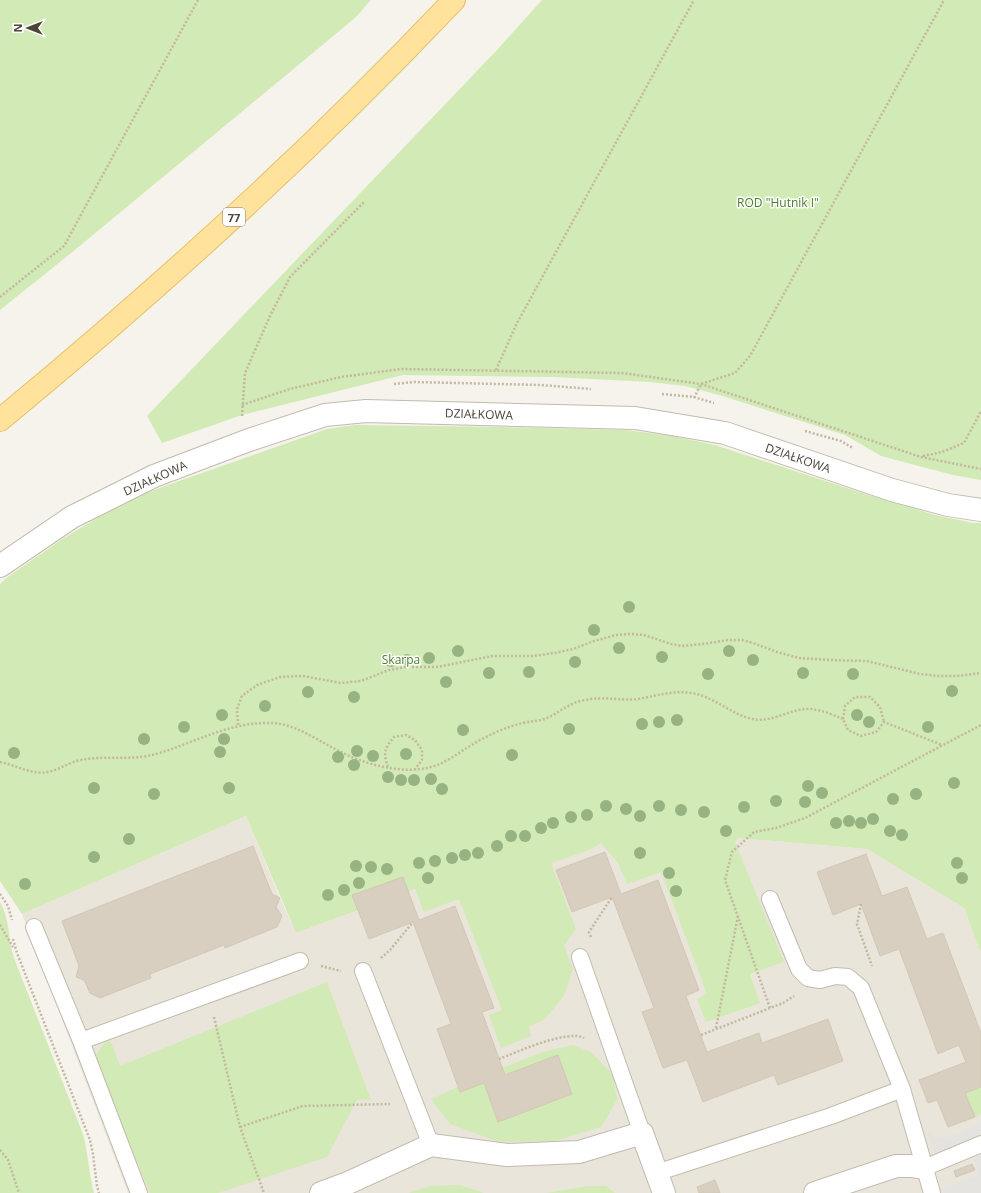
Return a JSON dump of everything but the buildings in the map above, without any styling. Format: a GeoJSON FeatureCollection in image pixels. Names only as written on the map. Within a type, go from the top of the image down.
{"type":"FeatureCollection","features":[{"type":"Feature","properties":{"kind":"main road","name":"77"},"geometry":{"type":"LineString","coordinates":[[0,420],[138,303],[213,236],[370,86],[454,0]]}},
{"type":"Feature","properties":{"kind":"street","name":"DZIAŁKOWA"},"geometry":{"type":"LineString","coordinates":[[0,566],[72,517],[154,476],[248,440],[325,415],[366,411],[635,418],[725,433],[892,490],[948,505],[981,510]]}},
{"type":"Feature","properties":{"kind":"street"},"geometry":{"type":"LineString","coordinates":[[321,1193],[348,1183],[430,1145],[507,1155],[579,1152],[642,1132],[664,1193]]}},
{"type":"Feature","properties":{"kind":"street"},"geometry":{"type":"LineString","coordinates":[[815,1193],[896,1166],[924,1168]]}},
{"type":"Feature","properties":{"kind":"lane"},"geometry":{"type":"LineString","coordinates":[[770,899],[799,969],[808,978],[820,980],[835,976],[848,977],[860,988],[902,1089],[932,1193]]}},
{"type":"Feature","properties":{"kind":"lane"},"geometry":{"type":"LineString","coordinates":[[34,926],[81,1041],[139,1193]]}},
{"type":"Feature","properties":{"kind":"lane"},"geometry":{"type":"LineString","coordinates":[[580,957],[642,1132]]}},
{"type":"Feature","properties":{"kind":"lane"},"geometry":{"type":"LineString","coordinates":[[81,1041],[300,961]]}},
{"type":"Feature","properties":{"kind":"lane"},"geometry":{"type":"LineString","coordinates":[[363,971],[430,1145]]}},
{"type":"Feature","properties":{"kind":"lane"},"geometry":{"type":"LineString","coordinates":[[656,1173],[831,1116],[902,1089]]}},
{"type":"Feature","properties":{"kind":"lane"},"geometry":{"type":"LineString","coordinates":[[924,1168],[981,1144]]}},
{"type":"Feature","properties":{"kind":"path"},"geometry":{"type":"LineString","coordinates":[[0,297],[64,246],[198,0]]}},
{"type":"Feature","properties":{"kind":"path"},"geometry":{"type":"LineString","coordinates":[[496,370],[520,318],[694,0]]}},
{"type":"Feature","properties":{"kind":"path"},"geometry":{"type":"LineString","coordinates":[[683,426],[690,405],[701,384],[735,373],[750,356],[944,0]]}},
{"type":"Feature","properties":{"kind":"path"},"geometry":{"type":"LineString","coordinates":[[248,440],[242,425],[245,373],[270,316],[290,277],[365,202]]}},
{"type":"Feature","properties":{"kind":"path"},"geometry":{"type":"LineString","coordinates":[[921,457],[942,452],[964,443],[981,411]]}},
{"type":"Feature","properties":{"kind":"path"},"geometry":{"type":"LineString","coordinates":[[238,725],[237,709],[242,696],[256,685],[280,677],[303,676],[341,683],[361,681],[390,670],[406,667],[437,667],[492,656],[533,656],[555,653],[573,649],[616,635],[644,635],[670,644],[682,646],[728,640],[742,640],[799,658],[867,660],[920,674],[938,676],[957,676],[981,673]]}},
{"type":"Feature","properties":{"kind":"path"},"geometry":{"type":"LineString","coordinates":[[0,762],[31,772],[48,772],[78,760],[99,757],[138,757],[154,754],[238,725],[270,722],[286,725],[305,733],[339,752],[358,760],[403,770],[415,770],[432,767],[448,760],[484,738],[512,726],[543,720],[574,703],[583,700],[600,698],[636,699],[677,692],[691,693],[706,697],[740,715],[754,720],[766,719],[805,709],[816,709],[843,719]]}},
{"type":"Feature","properties":{"kind":"path"},"geometry":{"type":"LineString","coordinates":[[855,697],[870,698],[880,707],[884,722],[876,732],[861,736],[848,730],[843,719],[845,706],[855,697]]}},
{"type":"Feature","properties":{"kind":"path"},"geometry":{"type":"LineString","coordinates":[[884,722],[942,745]]}},
{"type":"Feature","properties":{"kind":"path"},"geometry":{"type":"LineString","coordinates":[[770,1008],[725,880],[732,852],[754,832],[776,828],[805,818],[981,725]]}},
{"type":"Feature","properties":{"kind":"path"},"geometry":{"type":"LineString","coordinates":[[388,767],[385,757],[386,746],[394,737],[406,735],[415,740],[422,750],[422,760],[415,770]]}},
{"type":"Feature","properties":{"kind":"path"},"geometry":{"type":"LineString","coordinates":[[0,894],[8,906],[12,923]]}},
{"type":"Feature","properties":{"kind":"path"},"geometry":{"type":"LineString","coordinates":[[716,1029],[738,915]]}},
{"type":"Feature","properties":{"kind":"path"},"geometry":{"type":"LineString","coordinates":[[0,925],[17,953]]}},
{"type":"Feature","properties":{"kind":"path"},"geometry":{"type":"LineString","coordinates":[[12,933],[13,943],[90,1140],[99,1193]]}},
{"type":"Feature","properties":{"kind":"path"},"geometry":{"type":"LineString","coordinates":[[300,961],[344,972],[363,971]]}},
{"type":"Feature","properties":{"kind":"path"},"geometry":{"type":"LineString","coordinates":[[701,1035],[783,1003],[820,980]]}},
{"type":"Feature","properties":{"kind":"path"},"geometry":{"type":"LineString","coordinates":[[209,994],[240,1127],[264,1193]]}},
{"type":"Feature","properties":{"kind":"path"},"geometry":{"type":"LineString","coordinates":[[499,1059],[552,1039],[580,1036],[585,1039]]}},
{"type":"Feature","properties":{"kind":"path"},"geometry":{"type":"LineString","coordinates":[[240,1127],[303,1106],[414,1104]]}},
{"type":"Feature","properties":{"kind":"path"},"geometry":{"type":"LineString","coordinates":[[0,1150],[8,1160],[19,1193]]}},
{"type":"Feature","properties":{"kind":"shaded area"},"geometry":{"type":"Polygon","coordinates":[[[246,816],[296,933],[589,825],[867,849],[964,908],[981,953],[981,1193],[128,1193],[22,914],[246,816]]]}},
{"type":"Feature","properties":{"kind":"shaded area"},"geometry":{"type":"Polygon","coordinates":[[[981,1123],[981,1134],[935,1153],[927,1132],[936,1138],[949,1137],[981,1123]]]}},
{"type":"Feature","properties":{"kind":"shaded area"},"geometry":{"type":"Polygon","coordinates":[[[981,1152],[981,1193],[941,1193],[940,1190],[942,1189],[979,1175],[972,1156],[981,1152]]]}},
{"type":"Feature","properties":{"kind":"green space"},"geometry":{"type":"Polygon","coordinates":[[[0,0],[371,0],[355,18],[70,254],[0,310],[0,0]]]}},
{"type":"Feature","properties":{"kind":"green space","name":"ROD \"Hutnik I\""},"geometry":{"type":"Polygon","coordinates":[[[542,0],[981,0],[981,480],[953,475],[881,456],[845,435],[719,395],[685,386],[650,382],[554,377],[403,375],[242,415],[162,443],[147,416],[497,50],[542,0]]]}},
{"type":"Feature","properties":{"kind":"green space","name":"Skarpa"},"geometry":{"type":"Polygon","coordinates":[[[355,425],[626,430],[672,436],[715,445],[935,515],[973,523],[981,523],[981,953],[964,908],[867,849],[738,838],[735,842],[784,962],[750,974],[760,1003],[706,1022],[697,999],[707,994],[661,872],[627,884],[618,863],[601,843],[589,850],[551,863],[576,929],[564,946],[573,969],[564,996],[544,1020],[529,1026],[531,1036],[501,1048],[489,1015],[502,1010],[459,899],[424,912],[415,889],[296,933],[246,816],[22,914],[0,881],[0,584],[9,576],[64,538],[112,509],[151,491],[327,429],[355,425]]]}},
{"type":"Feature","properties":{"kind":"green space"},"geometry":{"type":"Polygon","coordinates":[[[0,902],[6,915],[14,958],[83,1134],[94,1193],[0,1193],[0,902]]]}},
{"type":"Feature","properties":{"kind":"green space"},"geometry":{"type":"Polygon","coordinates":[[[327,982],[371,1100],[357,1100],[327,1157],[218,1193],[150,1193],[97,1064],[96,1055],[104,1043],[110,1040],[120,1066],[327,982]]]}},
{"type":"Feature","properties":{"kind":"green space"},"geometry":{"type":"Polygon","coordinates":[[[573,1045],[591,1052],[613,1075],[617,1100],[601,1127],[555,1141],[499,1142],[450,1124],[431,1099],[484,1075],[543,1052],[573,1045]]]}},
{"type":"Feature","properties":{"kind":"green space"},"geometry":{"type":"Polygon","coordinates":[[[981,1087],[981,1114],[975,1117],[965,1093],[981,1087]]]}},
{"type":"Feature","properties":{"kind":"green space"},"geometry":{"type":"Polygon","coordinates":[[[460,1185],[484,1193],[408,1193],[429,1186],[460,1185]]]}},
{"type":"Feature","properties":{"kind":"green space"},"geometry":{"type":"Polygon","coordinates":[[[588,1186],[606,1186],[615,1193],[546,1193],[588,1186]]]}}]}
